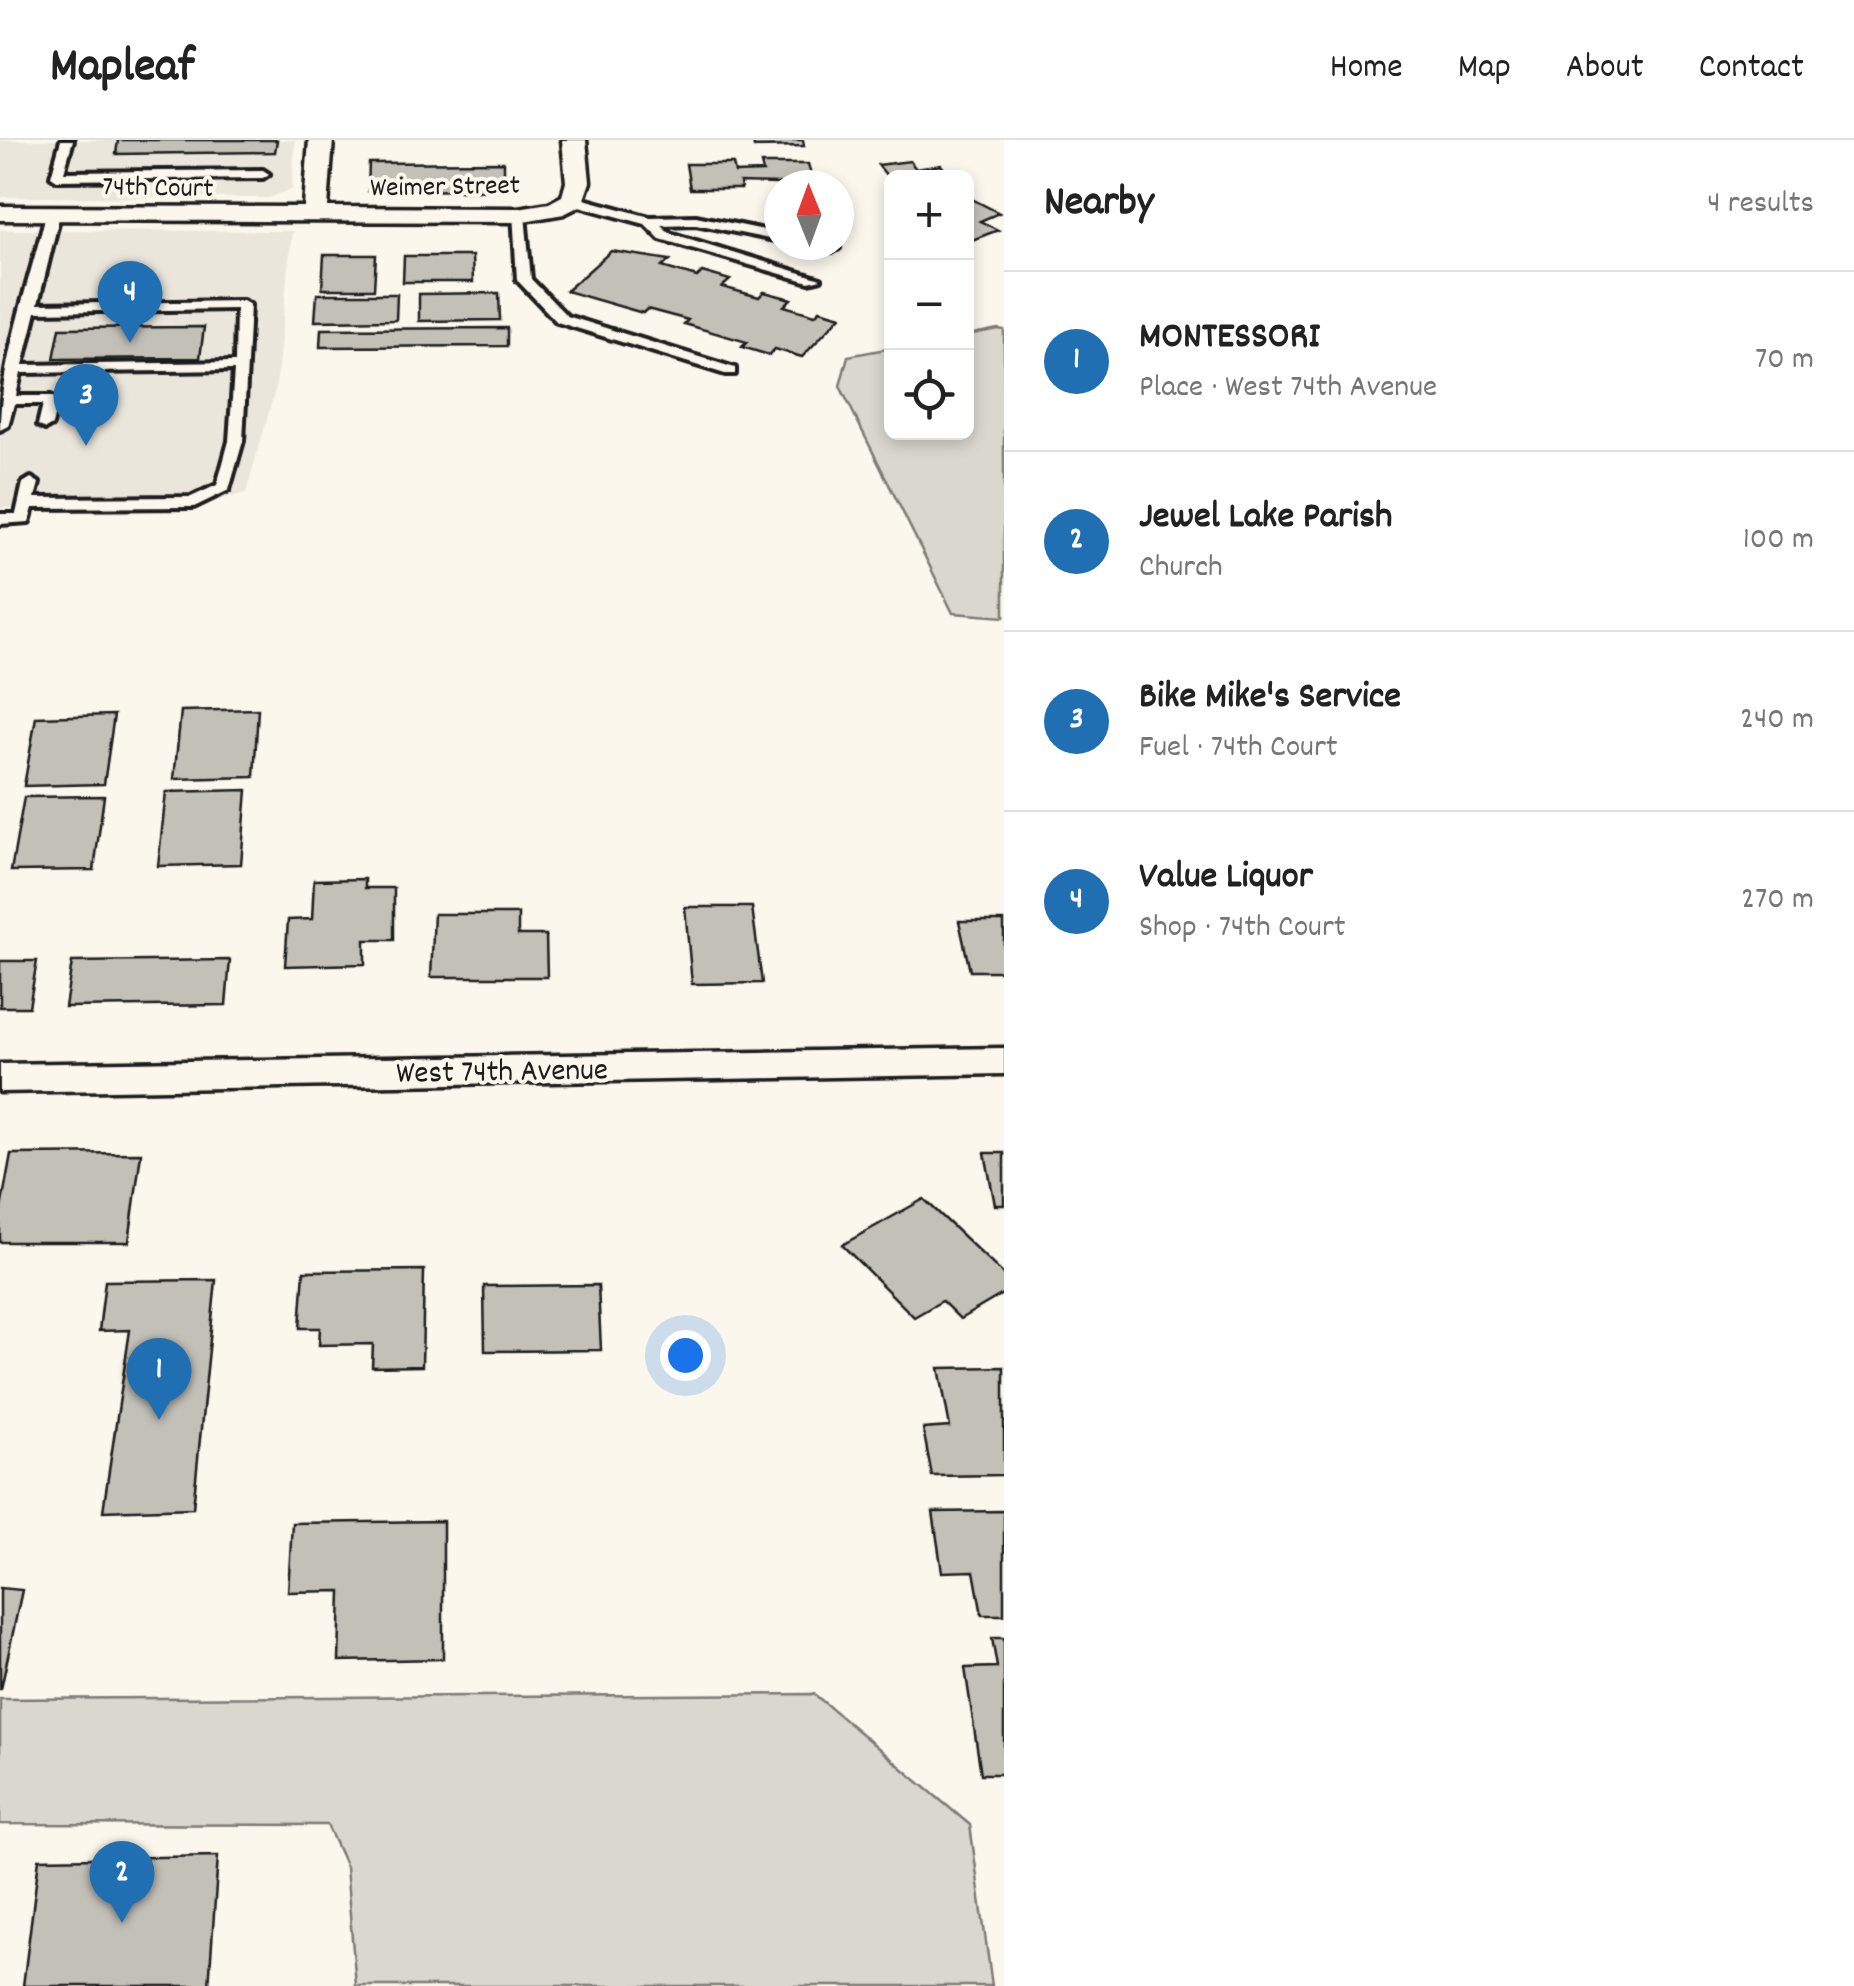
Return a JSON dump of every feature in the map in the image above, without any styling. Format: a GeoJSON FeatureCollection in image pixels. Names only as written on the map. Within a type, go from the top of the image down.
{"type":"FeatureCollection","features":[{"type":"Feature","properties":{"kind":"street"},"geometry":{"type":"LineString","coordinates":[[315,216],[320,140]]}},
{"type":"Feature","properties":{"kind":"street"},"geometry":{"type":"LineString","coordinates":[[573,200],[578,182],[574,140]]}},
{"type":"Feature","properties":{"kind":"street","name":"Weimer Street"},"geometry":{"type":"LineString","coordinates":[[315,216],[518,215],[555,209],[573,200]]}},
{"type":"Feature","properties":{"kind":"street","name":"74th Court"},"geometry":{"type":"LineString","coordinates":[[0,213],[315,216]]}},
{"type":"Feature","properties":{"kind":"street","name":"West 74th Avenue"},"geometry":{"type":"LineString","coordinates":[[0,1078],[1004,1061]]}},
{"type":"Feature","properties":{"kind":"lane"},"geometry":{"type":"LineString","coordinates":[[67,140],[58,176],[264,174]]}},
{"type":"Feature","properties":{"kind":"lane"},"geometry":{"type":"LineString","coordinates":[[573,200],[650,221],[696,220],[764,234]]}},
{"type":"Feature","properties":{"kind":"lane"},"geometry":{"type":"LineString","coordinates":[[1,426],[3,400],[54,214]]}},
{"type":"Feature","properties":{"kind":"lane"},"geometry":{"type":"LineString","coordinates":[[518,215],[524,280],[562,319],[730,372]]}},
{"type":"Feature","properties":{"kind":"lane"},"geometry":{"type":"LineString","coordinates":[[650,221],[665,236],[814,279]]}},
{"type":"Feature","properties":{"kind":"lane"},"geometry":{"type":"LineString","coordinates":[[26,503],[194,502],[224,487],[236,442],[243,305],[29,308]]}},
{"type":"Feature","properties":{"kind":"lane"},"geometry":{"type":"LineString","coordinates":[[13,370],[242,366]]}},
{"type":"Feature","properties":{"kind":"lane"},"geometry":{"type":"LineString","coordinates":[[3,400],[51,400],[45,425]]}},
{"type":"Feature","properties":{"kind":"lane"},"geometry":{"type":"LineString","coordinates":[[0,519],[23,519],[31,483]]}},
{"type":"Feature","properties":{"kind":"shaded area"},"geometry":{"type":"Polygon","coordinates":[[[0,140],[295,140],[292,189],[269,198],[0,197],[0,140]]]}},
{"type":"Feature","properties":{"kind":"shaded area"},"geometry":{"type":"Polygon","coordinates":[[[0,230],[292,231],[276,387],[246,493],[197,505],[0,508],[0,230]]]}},
{"type":"Feature","properties":{"kind":"shaded area"},"geometry":{"type":"Polygon","coordinates":[[[1004,330],[1004,617],[953,613],[840,386],[848,356],[884,349],[884,440],[974,440],[974,334],[1004,330]]]}},
{"type":"Feature","properties":{"kind":"shaded area"},"geometry":{"type":"Polygon","coordinates":[[[814,1694],[970,1825],[992,1986],[356,1986],[346,1867],[327,1825],[0,1824],[0,1699],[814,1694]]]}},
{"type":"Feature","properties":{"kind":"building"},"geometry":{"type":"Polygon","coordinates":[[[118,140],[277,140],[275,152],[116,154],[118,140]]]}},
{"type":"Feature","properties":{"kind":"building"},"geometry":{"type":"Polygon","coordinates":[[[753,140],[803,140],[804,146],[754,147],[753,140]]]}},
{"type":"Feature","properties":{"kind":"building"},"geometry":{"type":"Polygon","coordinates":[[[910,161],[916,169],[941,165],[945,170],[884,172],[878,165],[910,161]]]}},
{"type":"Feature","properties":{"kind":"building"},"geometry":{"type":"Polygon","coordinates":[[[504,162],[504,190],[368,191],[369,163],[504,162]]]}},
{"type":"Feature","properties":{"kind":"building"},"geometry":{"type":"Polygon","coordinates":[[[686,164],[733,164],[735,173],[763,172],[761,164],[808,164],[810,170],[764,170],[764,184],[740,183],[741,189],[690,189],[686,164]]]}},
{"type":"Feature","properties":{"kind":"building"},"geometry":{"type":"Polygon","coordinates":[[[974,200],[999,213],[980,221],[998,230],[974,239],[974,200]]]}},
{"type":"Feature","properties":{"kind":"building"},"geometry":{"type":"Polygon","coordinates":[[[611,251],[670,260],[662,267],[697,277],[702,272],[730,280],[722,287],[759,297],[764,292],[791,299],[784,306],[815,315],[820,310],[841,316],[802,357],[775,349],[769,355],[742,347],[747,342],[684,324],[688,320],[647,309],[643,313],[566,291],[611,251]]]}},
{"type":"Feature","properties":{"kind":"building"},"geometry":{"type":"Polygon","coordinates":[[[324,255],[376,255],[374,289],[322,289],[324,255]]]}},
{"type":"Feature","properties":{"kind":"building"},"geometry":{"type":"Polygon","coordinates":[[[404,256],[472,256],[473,282],[403,282],[404,256]]]}},
{"type":"Feature","properties":{"kind":"building"},"geometry":{"type":"Polygon","coordinates":[[[499,293],[500,320],[419,321],[419,294],[499,293]]]}},
{"type":"Feature","properties":{"kind":"building"},"geometry":{"type":"Polygon","coordinates":[[[317,294],[397,294],[396,320],[315,321],[317,294]]]}},
{"type":"Feature","properties":{"kind":"building"},"geometry":{"type":"Polygon","coordinates":[[[204,327],[200,358],[54,359],[60,328],[204,327]]]}},
{"type":"Feature","properties":{"kind":"building"},"geometry":{"type":"Polygon","coordinates":[[[507,328],[507,346],[320,347],[321,329],[507,328]]]}},
{"type":"Feature","properties":{"kind":"building"},"geometry":{"type":"Polygon","coordinates":[[[258,709],[254,777],[174,779],[181,711],[258,709]]]}},
{"type":"Feature","properties":{"kind":"building"},"geometry":{"type":"Polygon","coordinates":[[[114,715],[104,784],[24,786],[36,717],[114,715]]]}},
{"type":"Feature","properties":{"kind":"building"},"geometry":{"type":"Polygon","coordinates":[[[247,790],[241,864],[158,866],[166,792],[247,790]]]}},
{"type":"Feature","properties":{"kind":"building"},"geometry":{"type":"Polygon","coordinates":[[[104,796],[94,870],[11,871],[24,797],[104,796]]]}},
{"type":"Feature","properties":{"kind":"building"},"geometry":{"type":"Polygon","coordinates":[[[365,879],[365,888],[394,888],[394,940],[365,940],[365,964],[285,966],[288,920],[312,919],[314,880],[365,879]]]}},
{"type":"Feature","properties":{"kind":"building"},"geometry":{"type":"Polygon","coordinates":[[[685,907],[752,907],[762,983],[692,984],[685,907]]]}},
{"type":"Feature","properties":{"kind":"building"},"geometry":{"type":"Polygon","coordinates":[[[434,914],[518,914],[518,935],[546,935],[547,977],[431,977],[434,914]]]}},
{"type":"Feature","properties":{"kind":"building"},"geometry":{"type":"Polygon","coordinates":[[[959,921],[1004,921],[1004,971],[970,971],[959,921]]]}},
{"type":"Feature","properties":{"kind":"building"},"geometry":{"type":"Polygon","coordinates":[[[230,960],[226,1005],[65,1007],[72,962],[230,960]]]}},
{"type":"Feature","properties":{"kind":"building"},"geometry":{"type":"Polygon","coordinates":[[[0,961],[37,961],[29,1007],[0,1007],[0,961]]]}},
{"type":"Feature","properties":{"kind":"building"},"geometry":{"type":"Polygon","coordinates":[[[141,1153],[129,1242],[0,1242],[0,1214],[11,1154],[141,1153]]]}},
{"type":"Feature","properties":{"kind":"building"},"geometry":{"type":"Polygon","coordinates":[[[985,1153],[1004,1153],[1004,1205],[995,1205],[985,1153]]]}},
{"type":"Feature","properties":{"kind":"building"},"geometry":{"type":"Polygon","coordinates":[[[924,1199],[1004,1275],[1004,1293],[960,1319],[942,1301],[914,1317],[842,1245],[924,1199]]]}},
{"type":"Feature","properties":{"kind":"building"},"geometry":{"type":"Polygon","coordinates":[[[424,1270],[422,1366],[372,1367],[373,1344],[319,1345],[320,1328],[300,1328],[304,1271],[424,1270]]]}},
{"type":"Feature","properties":{"kind":"building"},"geometry":{"type":"Polygon","coordinates":[[[216,1280],[193,1508],[103,1511],[130,1330],[99,1331],[105,1281],[216,1280]]]}},
{"type":"Feature","properties":{"kind":"building"},"geometry":{"type":"Polygon","coordinates":[[[598,1285],[601,1350],[485,1351],[484,1286],[598,1285]]]}},
{"type":"Feature","properties":{"kind":"building"},"geometry":{"type":"Polygon","coordinates":[[[1004,1367],[1004,1475],[932,1476],[923,1429],[950,1427],[939,1368],[1004,1367]]]}},
{"type":"Feature","properties":{"kind":"building"},"geometry":{"type":"Polygon","coordinates":[[[1004,1511],[1004,1615],[982,1615],[974,1571],[942,1572],[933,1512],[1004,1511]]]}},
{"type":"Feature","properties":{"kind":"building"},"geometry":{"type":"Polygon","coordinates":[[[443,1521],[443,1659],[339,1661],[341,1591],[288,1592],[292,1523],[443,1521]]]}},
{"type":"Feature","properties":{"kind":"building"},"geometry":{"type":"Polygon","coordinates":[[[0,1588],[22,1590],[1,1689],[0,1689],[0,1588]]]}},
{"type":"Feature","properties":{"kind":"building"},"geometry":{"type":"Polygon","coordinates":[[[992,1638],[1004,1638],[1004,1774],[981,1774],[965,1668],[997,1667],[992,1638]]]}},
{"type":"Feature","properties":{"kind":"building"},"geometry":{"type":"Polygon","coordinates":[[[218,1856],[209,1986],[23,1986],[39,1859],[218,1856]]]}},
{"type":"Feature","properties":{"kind":"place","name":"Value Liquor"},"geometry":{"type":"Point","coordinates":[130,343]}},
{"type":"Feature","properties":{"kind":"place","name":"Bike Mike's Service"},"geometry":{"type":"Point","coordinates":[86,446]}},
{"type":"Feature","properties":{"kind":"place","name":"MONTESSORI"},"geometry":{"type":"Point","coordinates":[159,1420]}},
{"type":"Feature","properties":{"kind":"place","name":"Jewel Lake Parish"},"geometry":{"type":"Point","coordinates":[122,1923]}}]}
